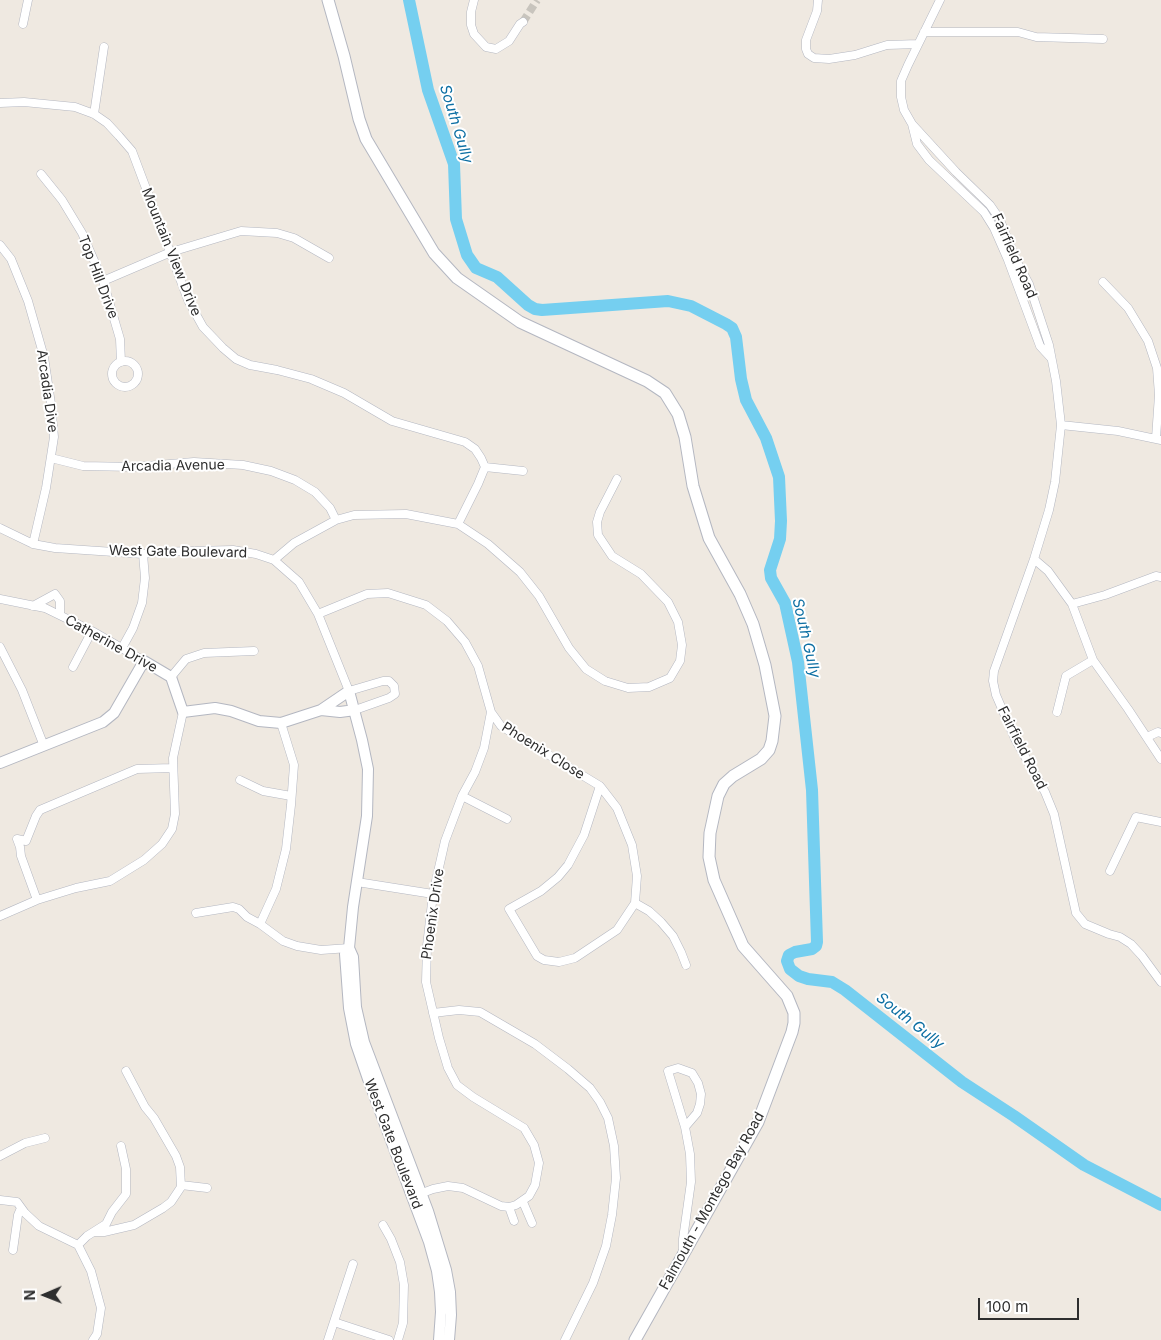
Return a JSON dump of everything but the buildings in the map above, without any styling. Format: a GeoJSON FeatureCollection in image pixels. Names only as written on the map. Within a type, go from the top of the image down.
{"type":"FeatureCollection","features":[{"type":"Feature","properties":{"kind":"main road","name":"Falmouth - Montego Bay Road"},"geometry":{"type":"LineString","coordinates":[[328,0],[366,139],[434,253],[456,278],[520,322],[647,381],[666,393],[678,414],[685,437],[692,486],[709,538],[740,594],[753,624],[765,665],[775,716],[772,741],[769,750],[761,759],[733,776],[724,784],[718,796],[710,833],[710,857],[711,869],[717,887],[743,946],[787,996],[794,1014],[794,1023],[758,1122],[635,1340]]}},
{"type":"Feature","properties":{"kind":"street"},"geometry":{"type":"LineString","coordinates":[[23,24],[28,0]]}},
{"type":"Feature","properties":{"kind":"street"},"geometry":{"type":"LineString","coordinates":[[474,0],[471,12],[474,34],[486,47],[496,49],[509,41],[523,22]]}},
{"type":"Feature","properties":{"kind":"street"},"geometry":{"type":"LineString","coordinates":[[818,0],[817,11],[806,40],[808,54],[814,58],[829,59],[855,55],[887,45],[918,44]]}},
{"type":"Feature","properties":{"kind":"street","name":"Fairfield Road"},"geometry":{"type":"LineString","coordinates":[[940,0],[901,81],[900,97],[904,110],[912,124],[917,144],[929,160],[984,212],[994,228],[1040,346],[1051,358],[1056,381],[1061,425],[1055,482],[1049,510],[1034,559],[994,671],[993,681],[996,695],[1016,739],[1045,792],[1054,814],[1076,913],[1085,924],[1120,937],[1131,944],[1161,982]]}},
{"type":"Feature","properties":{"kind":"street"},"geometry":{"type":"LineString","coordinates":[[924,32],[1018,32],[1036,37],[1103,39]]}},
{"type":"Feature","properties":{"kind":"street"},"geometry":{"type":"LineString","coordinates":[[94,114],[104,47]]}},
{"type":"Feature","properties":{"kind":"street","name":"Mountain View Drive"},"geometry":{"type":"LineString","coordinates":[[0,103],[52,104],[75,107],[94,114],[107,123],[132,151],[188,300],[202,327],[236,359],[250,365],[277,370],[311,380],[344,393],[392,421],[465,442],[475,449],[484,467]]}},
{"type":"Feature","properties":{"kind":"street","name":"Top Hill Drive"},"geometry":{"type":"LineString","coordinates":[[41,174],[62,200],[82,233],[103,282],[120,340],[121,362]]}},
{"type":"Feature","properties":{"kind":"street"},"geometry":{"type":"LineString","coordinates":[[103,282],[171,252],[241,231],[277,233],[307,245],[329,258]]}},
{"type":"Feature","properties":{"kind":"street","name":"Arcadia Dive"},"geometry":{"type":"LineString","coordinates":[[0,245],[11,259],[28,301],[44,358],[53,429],[46,488],[34,544]]}},
{"type":"Feature","properties":{"kind":"street"},"geometry":{"type":"LineString","coordinates":[[1061,425],[1118,431],[1158,439],[1159,395],[1157,368],[1148,341],[1128,308],[1103,282]]}},
{"type":"Feature","properties":{"kind":"street","name":"Arcadia Avenue"},"geometry":{"type":"LineString","coordinates":[[50,458],[83,466],[134,467],[194,462],[243,466],[271,471],[295,480],[315,492],[330,508],[336,520]]}},
{"type":"Feature","properties":{"kind":"street"},"geometry":{"type":"LineString","coordinates":[[458,524],[478,484],[484,467],[523,472]]}},
{"type":"Feature","properties":{"kind":"street"},"geometry":{"type":"LineString","coordinates":[[274,560],[294,543],[336,520],[354,515],[406,514],[458,524],[488,544],[520,572],[539,596],[569,648],[586,669],[605,681],[628,688],[649,687],[670,678],[680,661],[682,645],[678,622],[668,602],[641,574],[612,556],[598,535],[597,522],[600,512],[617,479]]}},
{"type":"Feature","properties":{"kind":"street","name":"West Gate Boulevard"},"geometry":{"type":"LineString","coordinates":[[0,528],[34,544],[55,548],[143,554],[154,552],[233,550],[256,554],[274,560],[299,582],[318,614],[349,691],[368,769],[368,816],[349,948],[352,957],[356,1007],[364,1042],[417,1195],[446,1270],[450,1299],[451,1329],[449,1340]]}},
{"type":"Feature","properties":{"kind":"street"},"geometry":{"type":"LineString","coordinates":[[122,648],[133,628],[142,603],[145,578],[143,554]]}},
{"type":"Feature","properties":{"kind":"street"},"geometry":{"type":"LineString","coordinates":[[1034,559],[1048,571],[1072,604],[1093,660],[1161,759]]}},
{"type":"Feature","properties":{"kind":"street"},"geometry":{"type":"LineString","coordinates":[[1072,604],[1105,595],[1156,576],[1161,577]]}},
{"type":"Feature","properties":{"kind":"street","name":"Phoenix Drive"},"geometry":{"type":"LineString","coordinates":[[318,614],[366,594],[388,593],[426,605],[447,621],[465,642],[478,666],[491,712],[484,748],[475,772],[462,796],[445,841],[433,894],[426,982],[448,1068],[458,1085],[473,1097],[524,1128],[534,1145],[539,1163],[535,1185],[524,1202]]}},
{"type":"Feature","properties":{"kind":"street"},"geometry":{"type":"LineString","coordinates":[[33,606],[56,594],[60,601],[60,615]]}},
{"type":"Feature","properties":{"kind":"street","name":"Catherine Drive"},"geometry":{"type":"LineString","coordinates":[[0,599],[45,608],[92,631],[171,677],[183,712]]}},
{"type":"Feature","properties":{"kind":"street"},"geometry":{"type":"LineString","coordinates":[[73,667],[92,631]]}},
{"type":"Feature","properties":{"kind":"street"},"geometry":{"type":"LineString","coordinates":[[0,647],[22,690],[44,746]]}},
{"type":"Feature","properties":{"kind":"street"},"geometry":{"type":"LineString","coordinates":[[171,677],[186,659],[204,653],[254,651]]}},
{"type":"Feature","properties":{"kind":"street"},"geometry":{"type":"LineString","coordinates":[[1057,712],[1066,676],[1093,660]]}},
{"type":"Feature","properties":{"kind":"street"},"geometry":{"type":"LineString","coordinates":[[0,763],[103,722],[114,713],[144,661]]}},
{"type":"Feature","properties":{"kind":"street"},"geometry":{"type":"LineString","coordinates":[[0,916],[37,900],[76,888],[110,881],[144,860],[162,844],[172,829],[175,814],[172,768],[183,712],[215,708],[231,711],[259,721],[282,723],[320,710],[349,691],[383,681],[392,682],[395,690],[395,694],[388,698],[355,710],[340,712],[320,710]]}},
{"type":"Feature","properties":{"kind":"street","name":"Phoenix Close"},"geometry":{"type":"LineString","coordinates":[[491,712],[500,726],[600,786],[617,808],[632,845],[638,876],[635,904],[617,930],[575,958],[559,962],[544,960],[537,956],[509,912],[510,908],[541,891],[558,877],[568,865],[584,835],[600,786]]}},
{"type":"Feature","properties":{"kind":"street"},"geometry":{"type":"LineString","coordinates":[[260,924],[276,889],[286,849],[294,765],[282,723]]}},
{"type":"Feature","properties":{"kind":"street"},"geometry":{"type":"LineString","coordinates":[[1147,738],[1158,732],[1161,733]]}},
{"type":"Feature","properties":{"kind":"street"},"geometry":{"type":"LineString","coordinates":[[37,900],[17,839],[26,841],[40,810],[137,769],[172,768]]}},
{"type":"Feature","properties":{"kind":"street"},"geometry":{"type":"LineString","coordinates":[[240,780],[263,792],[291,796]]}},
{"type":"Feature","properties":{"kind":"street"},"geometry":{"type":"LineString","coordinates":[[462,796],[507,819]]}},
{"type":"Feature","properties":{"kind":"street"},"geometry":{"type":"LineString","coordinates":[[1110,870],[1136,817],[1161,822]]}},
{"type":"Feature","properties":{"kind":"street"},"geometry":{"type":"LineString","coordinates":[[357,882],[433,894]]}},
{"type":"Feature","properties":{"kind":"street"},"geometry":{"type":"LineString","coordinates":[[635,904],[649,911],[673,936],[682,952],[686,965]]}},
{"type":"Feature","properties":{"kind":"street"},"geometry":{"type":"LineString","coordinates":[[196,913],[233,906],[283,941],[297,946],[322,950],[349,948]]}},
{"type":"Feature","properties":{"kind":"street"},"geometry":{"type":"LineString","coordinates":[[433,1013],[459,1010],[480,1012],[535,1044],[590,1088],[608,1118],[614,1146],[616,1178],[606,1246],[593,1282],[565,1340]]}},
{"type":"Feature","properties":{"kind":"street"},"geometry":{"type":"LineString","coordinates":[[683,1253],[683,1239],[691,1182],[690,1154],[685,1127],[668,1071],[678,1068],[692,1073],[698,1083],[701,1094],[697,1113],[685,1127]]}},
{"type":"Feature","properties":{"kind":"street"},"geometry":{"type":"LineString","coordinates":[[94,1232],[104,1232],[134,1225],[171,1202],[181,1185],[180,1167],[176,1156],[126,1071]]}},
{"type":"Feature","properties":{"kind":"street"},"geometry":{"type":"LineString","coordinates":[[0,1156],[24,1143],[44,1138]]}},
{"type":"Feature","properties":{"kind":"street"},"geometry":{"type":"LineString","coordinates":[[78,1244],[106,1224],[112,1212],[126,1194],[126,1169],[121,1146]]}},
{"type":"Feature","properties":{"kind":"street"},"geometry":{"type":"LineString","coordinates":[[181,1185],[207,1188]]}},
{"type":"Feature","properties":{"kind":"street"},"geometry":{"type":"LineString","coordinates":[[417,1195],[448,1186],[462,1188],[501,1206],[509,1207],[524,1202],[532,1223]]}},
{"type":"Feature","properties":{"kind":"street","name":"West Gate Boulevard"},"geometry":{"type":"LineString","coordinates":[[417,1195],[437,1271],[441,1312],[439,1340]]}},
{"type":"Feature","properties":{"kind":"street"},"geometry":{"type":"LineString","coordinates":[[0,1200],[17,1202],[39,1226],[78,1244],[91,1271],[101,1308],[97,1334],[93,1340]]}},
{"type":"Feature","properties":{"kind":"street"},"geometry":{"type":"LineString","coordinates":[[509,1207],[514,1221]]}},
{"type":"Feature","properties":{"kind":"street"},"geometry":{"type":"LineString","coordinates":[[13,1250],[18,1215],[21,1208]]}},
{"type":"Feature","properties":{"kind":"street"},"geometry":{"type":"LineString","coordinates":[[382,1226],[391,1239],[400,1262],[404,1284],[403,1323],[398,1340]]}},
{"type":"Feature","properties":{"kind":"street"},"geometry":{"type":"LineString","coordinates":[[328,1340],[352,1264]]}},
{"type":"Feature","properties":{"kind":"street"},"geometry":{"type":"LineString","coordinates":[[334,1322],[389,1340]]}},
{"type":"Feature","properties":{"kind":"waterway","name":"South Gully"},"geometry":{"type":"LineString","coordinates":[[409,0],[428,90],[454,164],[456,219],[467,255],[476,268],[497,277],[535,309],[668,301],[691,306],[726,324],[732,328],[736,337],[741,379],[746,400],[766,438],[779,477],[780,539],[770,570],[771,578],[785,603],[798,662],[812,790],[817,942],[816,946],[812,949],[789,955],[787,961],[790,969],[799,976],[832,982],[845,990],[962,1082],[1084,1165],[1161,1205]]}},
{"type":"Feature","properties":{"kind":"tunnel"},"geometry":{"type":"LineString","coordinates":[[523,22],[537,0]]}}]}
